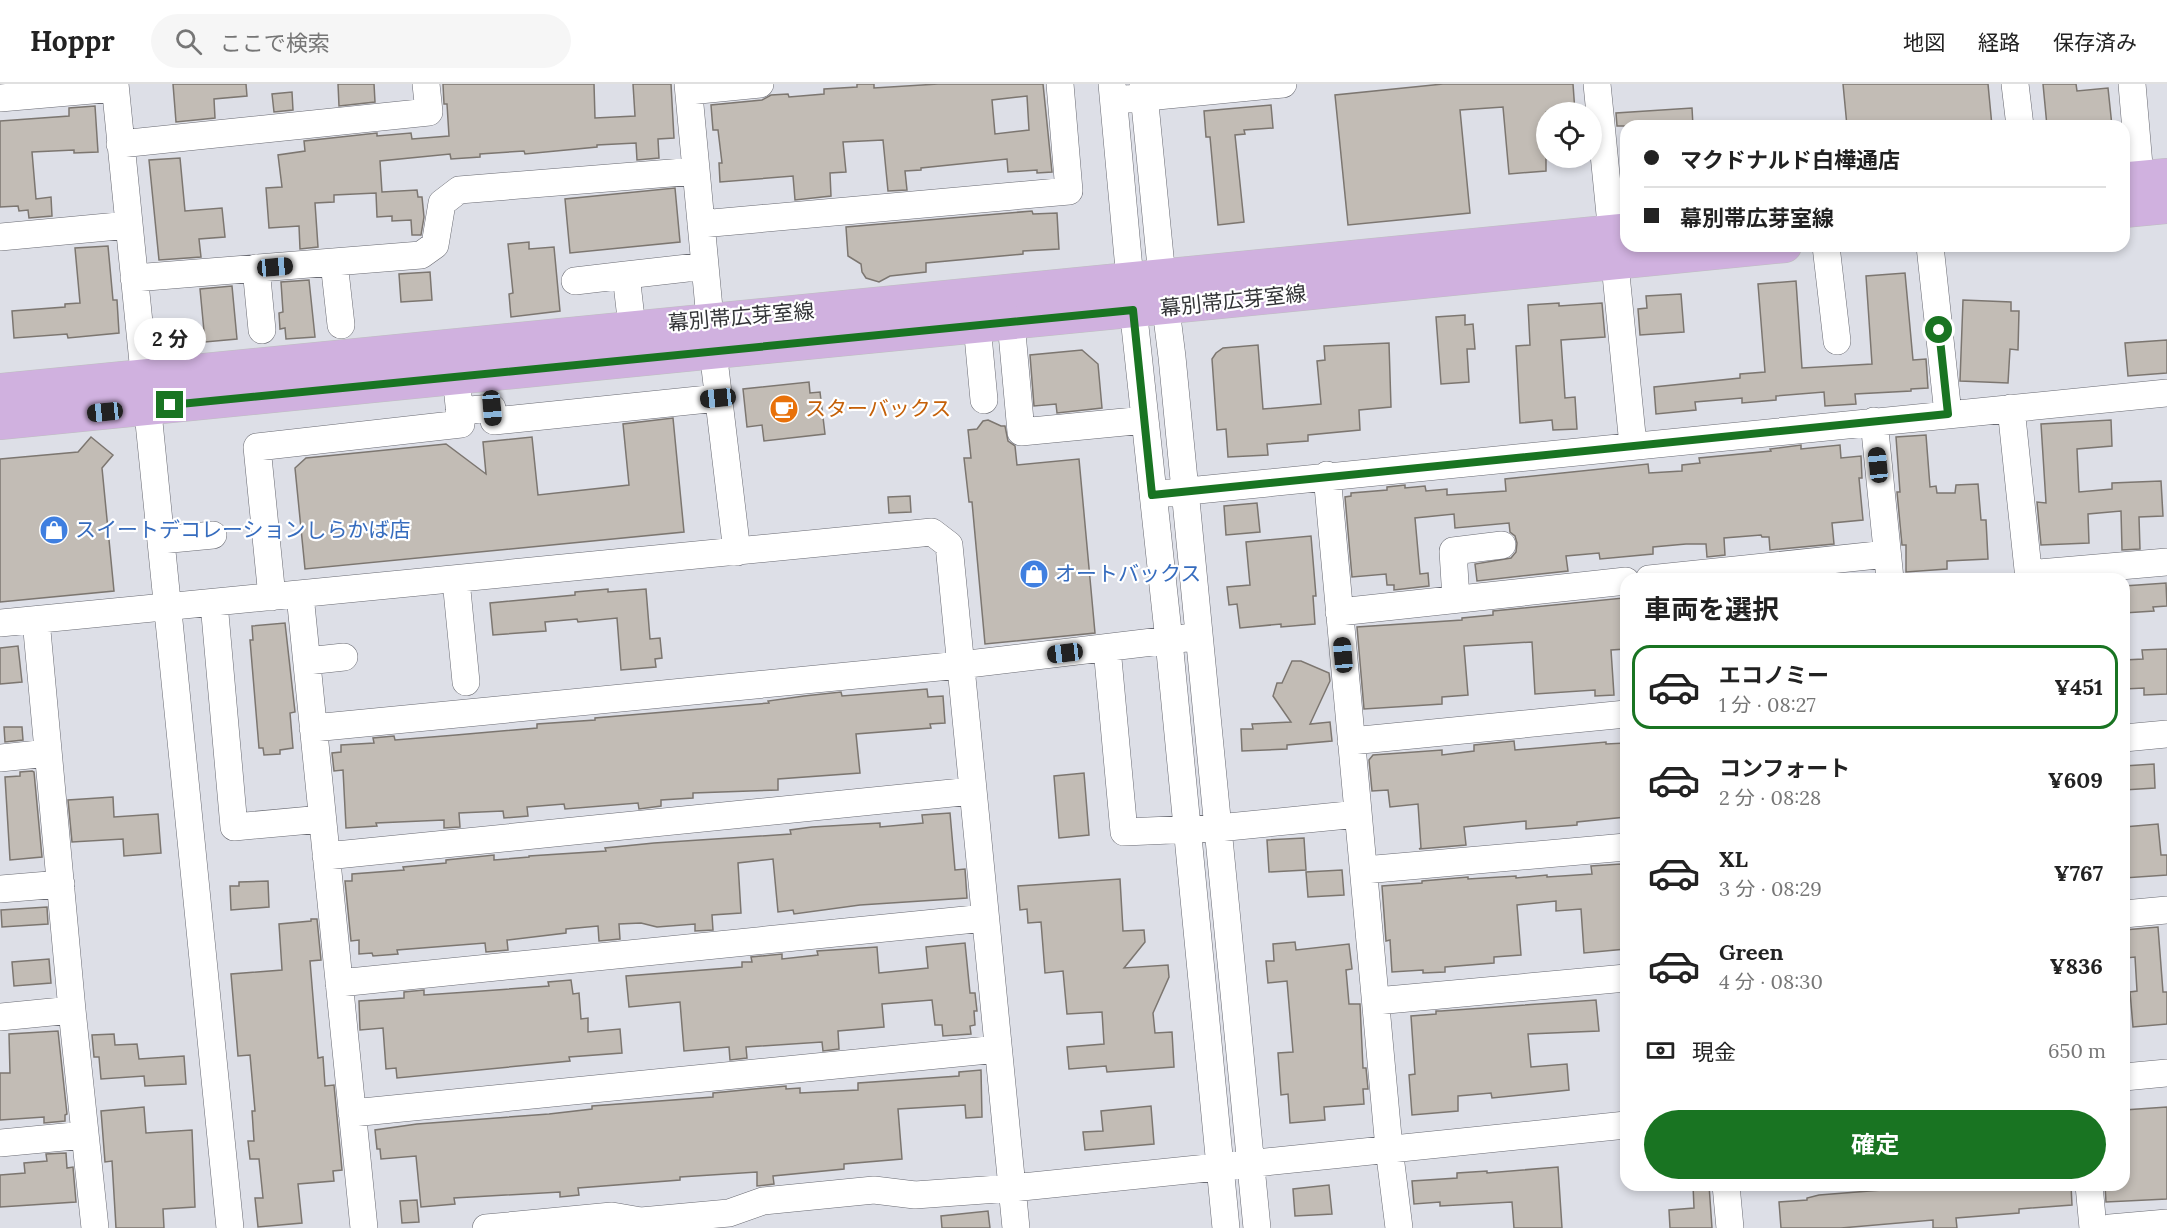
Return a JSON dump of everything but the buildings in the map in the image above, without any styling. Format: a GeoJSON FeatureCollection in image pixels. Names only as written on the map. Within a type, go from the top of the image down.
{"type":"FeatureCollection","features":[{"type":"Feature","properties":{"kind":"main road"},"geometry":{"type":"LineString","coordinates":[[2130,210],[2167,207]]}},
{"type":"Feature","properties":{"kind":"main road","name":"幕別帯広芽室線"},"geometry":{"type":"LineString","coordinates":[[0,423],[456,377],[711,335],[1164,292],[1617,242]]}},
{"type":"Feature","properties":{"kind":"main road","name":"幕別帯広芽室線"},"geometry":{"type":"LineString","coordinates":[[0,390],[632,327],[711,335],[977,325],[1011,322],[1131,295]]}},
{"type":"Feature","properties":{"kind":"street"},"geometry":{"type":"LineString","coordinates":[[120,144],[429,112],[426,84]]}},
{"type":"Feature","properties":{"kind":"street"},"geometry":{"type":"LineString","coordinates":[[736,552],[711,335],[688,88],[760,84]]}},
{"type":"Feature","properties":{"kind":"street"},"geometry":{"type":"LineString","coordinates":[[701,224],[1069,191],[1060,84]]}},
{"type":"Feature","properties":{"kind":"street"},"geometry":{"type":"LineString","coordinates":[[1226,1228],[1169,641],[1131,295],[1113,92],[1283,84]]}},
{"type":"Feature","properties":{"kind":"street"},"geometry":{"type":"LineString","coordinates":[[1597,84],[1617,242],[1634,445]]}},
{"type":"Feature","properties":{"kind":"street"},"geometry":{"type":"LineString","coordinates":[[2015,84],[2019,120]]}},
{"type":"Feature","properties":{"kind":"street"},"geometry":{"type":"LineString","coordinates":[[2132,84],[2144,177]]}},
{"type":"Feature","properties":{"kind":"street"},"geometry":{"type":"LineString","coordinates":[[0,99],[115,86],[230,1228]]}},
{"type":"Feature","properties":{"kind":"street"},"geometry":{"type":"LineString","coordinates":[[1143,91],[1185,491],[1257,1228]]}},
{"type":"Feature","properties":{"kind":"street"},"geometry":{"type":"LineString","coordinates":[[134,278],[421,255],[435,245],[442,203],[459,190],[696,171]]}},
{"type":"Feature","properties":{"kind":"street"},"geometry":{"type":"LineString","coordinates":[[0,237],[129,225]]}},
{"type":"Feature","properties":{"kind":"street"},"geometry":{"type":"LineString","coordinates":[[1827,252],[1837,341]]}},
{"type":"Feature","properties":{"kind":"street"},"geometry":{"type":"LineString","coordinates":[[1931,252],[1948,414]]}},
{"type":"Feature","properties":{"kind":"street"},"geometry":{"type":"LineString","coordinates":[[334,262],[341,325]]}},
{"type":"Feature","properties":{"kind":"street"},"geometry":{"type":"LineString","coordinates":[[575,281],[705,266]]}},
{"type":"Feature","properties":{"kind":"street"},"geometry":{"type":"LineString","coordinates":[[256,268],[262,330]]}},
{"type":"Feature","properties":{"kind":"street"},"geometry":{"type":"LineString","coordinates":[[626,275],[632,327]]}},
{"type":"Feature","properties":{"kind":"street"},"geometry":{"type":"LineString","coordinates":[[1011,322],[1021,432],[1145,420]]}},
{"type":"Feature","properties":{"kind":"street"},"geometry":{"type":"LineString","coordinates":[[977,325],[984,400]]}},
{"type":"Feature","properties":{"kind":"street"},"geometry":{"type":"LineString","coordinates":[[272,597],[257,447],[460,424],[456,377]]}},
{"type":"Feature","properties":{"kind":"street"},"geometry":{"type":"LineString","coordinates":[[1152,495],[1327,475],[2167,393]]}},
{"type":"Feature","properties":{"kind":"street"},"geometry":{"type":"LineString","coordinates":[[459,411],[492,408],[494,421],[718,398]]}},
{"type":"Feature","properties":{"kind":"street"},"geometry":{"type":"LineString","coordinates":[[2011,408],[2029,573]]}},
{"type":"Feature","properties":{"kind":"street"},"geometry":{"type":"LineString","coordinates":[[1759,573],[1888,566],[1874,421]]}},
{"type":"Feature","properties":{"kind":"street"},"geometry":{"type":"LineString","coordinates":[[1327,475],[1389,1148],[1399,1228]]}},
{"type":"Feature","properties":{"kind":"street"},"geometry":{"type":"LineString","coordinates":[[0,623],[932,532],[949,545],[1016,1228]]}},
{"type":"Feature","properties":{"kind":"street"},"geometry":{"type":"LineString","coordinates":[[161,540],[213,535]]}},
{"type":"Feature","properties":{"kind":"street"},"geometry":{"type":"LineString","coordinates":[[1456,599],[1453,551],[1502,545]]}},
{"type":"Feature","properties":{"kind":"street"},"geometry":{"type":"LineString","coordinates":[[2059,573],[2167,562]]}},
{"type":"Feature","properties":{"kind":"street"},"geometry":{"type":"LineString","coordinates":[[456,580],[466,682]]}},
{"type":"Feature","properties":{"kind":"street"},"geometry":{"type":"LineString","coordinates":[[1339,612],[1620,582]]}},
{"type":"Feature","properties":{"kind":"street"},"geometry":{"type":"LineString","coordinates":[[300,595],[364,1228]]}},
{"type":"Feature","properties":{"kind":"street"},"geometry":{"type":"LineString","coordinates":[[214,603],[234,827],[322,819]]}},
{"type":"Feature","properties":{"kind":"street"},"geometry":{"type":"LineString","coordinates":[[36,620],[72,1010],[95,1228]]}},
{"type":"Feature","properties":{"kind":"street"},"geometry":{"type":"LineString","coordinates":[[313,728],[960,665],[1199,636]]}},
{"type":"Feature","properties":{"kind":"street"},"geometry":{"type":"LineString","coordinates":[[1107,648],[1124,832],[1218,828],[1358,814]]}},
{"type":"Feature","properties":{"kind":"street"},"geometry":{"type":"LineString","coordinates":[[307,661],[344,657]]}},
{"type":"Feature","properties":{"kind":"street"},"geometry":{"type":"LineString","coordinates":[[1351,741],[1620,715]]}},
{"type":"Feature","properties":{"kind":"street"},"geometry":{"type":"LineString","coordinates":[[181,732],[225,729]]}},
{"type":"Feature","properties":{"kind":"street"},"geometry":{"type":"LineString","coordinates":[[2130,737],[2167,734]]}},
{"type":"Feature","properties":{"kind":"street"},"geometry":{"type":"LineString","coordinates":[[0,758],[48,753]]}},
{"type":"Feature","properties":{"kind":"street"},"geometry":{"type":"LineString","coordinates":[[326,856],[972,790]]}},
{"type":"Feature","properties":{"kind":"street"},"geometry":{"type":"LineString","coordinates":[[1364,870],[1620,848]]}},
{"type":"Feature","properties":{"kind":"street"},"geometry":{"type":"LineString","coordinates":[[0,889],[61,884]]}},
{"type":"Feature","properties":{"kind":"street"},"geometry":{"type":"LineString","coordinates":[[2130,913],[2167,910]]}},
{"type":"Feature","properties":{"kind":"street"},"geometry":{"type":"LineString","coordinates":[[339,983],[985,918]]}},
{"type":"Feature","properties":{"kind":"street"},"geometry":{"type":"LineString","coordinates":[[1377,1001],[1620,979]]}},
{"type":"Feature","properties":{"kind":"street"},"geometry":{"type":"LineString","coordinates":[[0,1017],[72,1010]]}},
{"type":"Feature","properties":{"kind":"street"},"geometry":{"type":"LineString","coordinates":[[352,1113],[998,1049]]}},
{"type":"Feature","properties":{"kind":"street"},"geometry":{"type":"LineString","coordinates":[[2130,1076],[2167,1073]]}},
{"type":"Feature","properties":{"kind":"street"},"geometry":{"type":"LineString","coordinates":[[486,1228],[612,1216],[641,1221],[729,1213],[764,1201],[874,1190],[915,1195],[1012,1188],[1620,1126]]}},
{"type":"Feature","properties":{"kind":"street"},"geometry":{"type":"LineString","coordinates":[[0,1143],[85,1135]]}},
{"type":"Feature","properties":{"kind":"street"},"geometry":{"type":"LineString","coordinates":[[1727,1191],[1730,1228]]}},
{"type":"Feature","properties":{"kind":"street"},"geometry":{"type":"LineString","coordinates":[[2090,1191],[2093,1228]]}},
{"type":"Feature","properties":{"kind":"street"},"geometry":{"type":"LineString","coordinates":[[2110,1228],[2167,1223]]}},
{"type":"Feature","properties":{"kind":"place","name":"スターバックス"},"geometry":{"type":"Point","coordinates":[784,409]}},
{"type":"Feature","properties":{"kind":"place","name":"スイートデコレーションしらかば店"},"geometry":{"type":"Point","coordinates":[54,530]}},
{"type":"Feature","properties":{"kind":"place","name":"オートバックス"},"geometry":{"type":"Point","coordinates":[1034,574]}},
{"type":"Feature","properties":{"kind":"route"},"geometry":{"type":"LineString","coordinates":[[170,405],[1133,310],[1152,495],[1327,475],[1948,414],[1939,330]]}}]}
